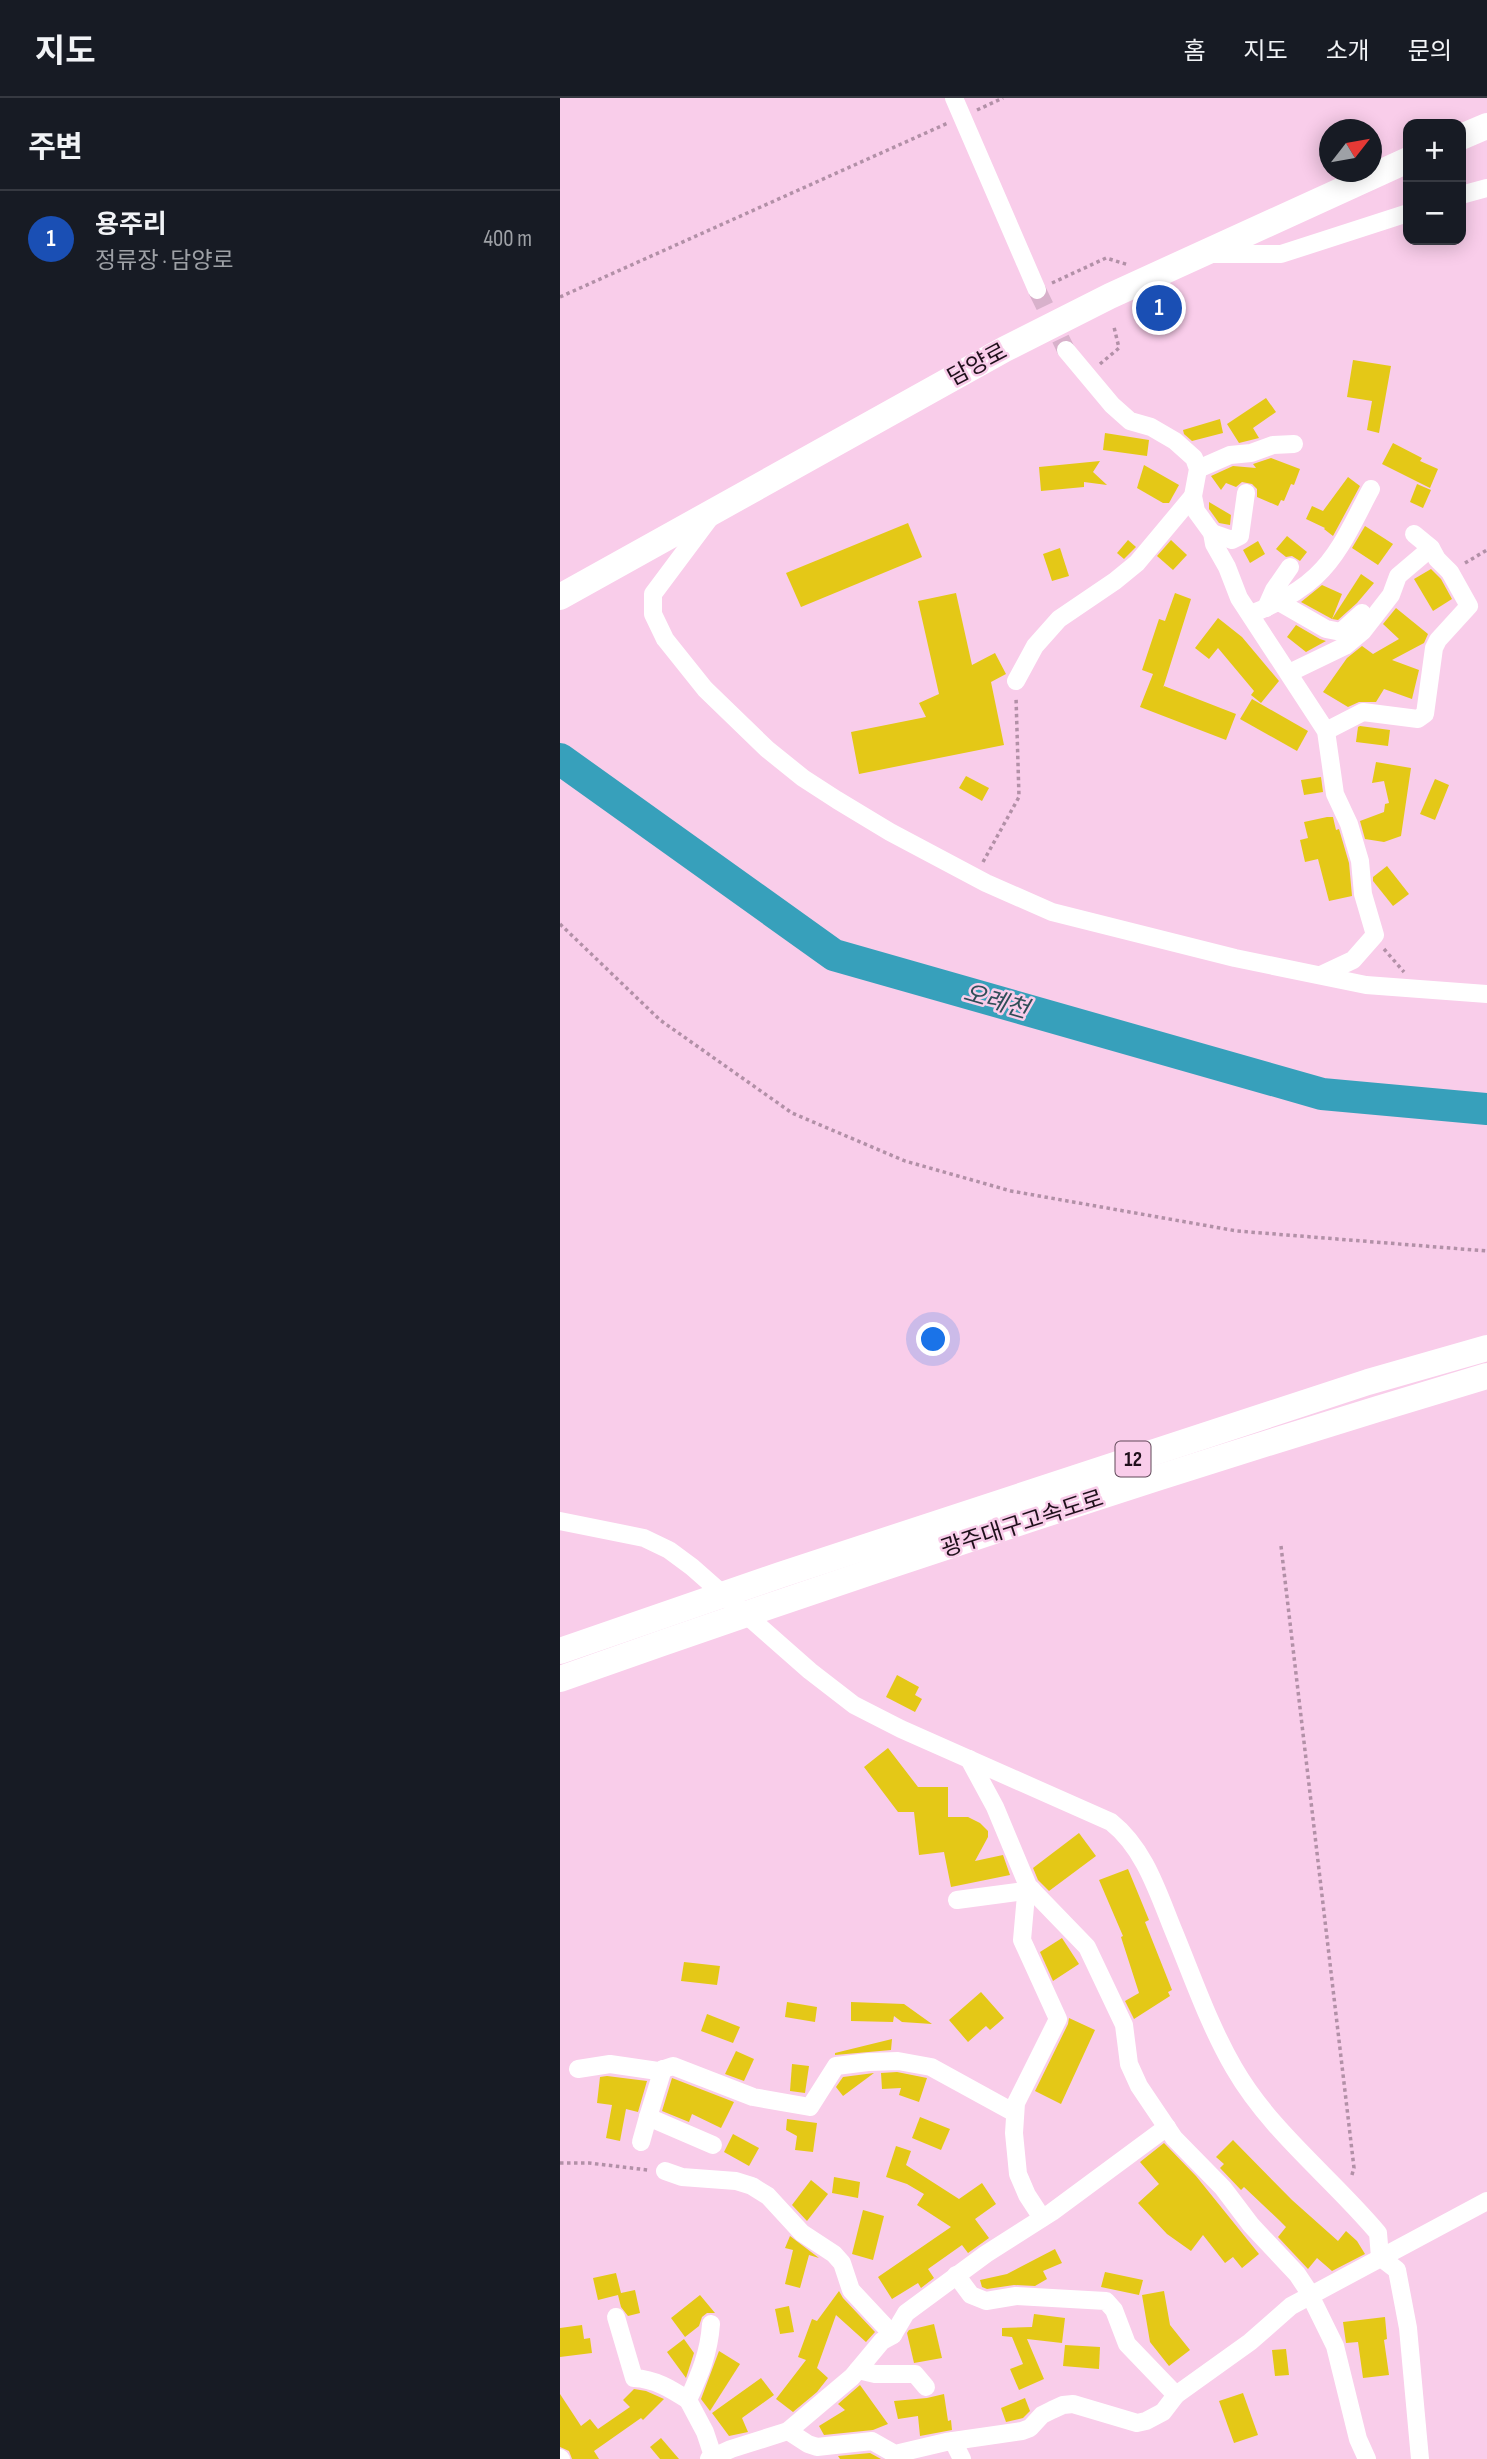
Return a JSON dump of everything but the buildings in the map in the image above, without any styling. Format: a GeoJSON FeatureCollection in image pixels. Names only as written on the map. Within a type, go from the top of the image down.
{"type":"FeatureCollection","features":[{"type":"Feature","properties":{"kind":"highway"},"geometry":{"type":"LineString","coordinates":[[1466,135],[1487,126]]}},
{"type":"Feature","properties":{"kind":"highway","name":"담양로"},"geometry":{"type":"LineString","coordinates":[[560,597],[993,356],[1157,274],[1403,162]]}},
{"type":"Feature","properties":{"kind":"highway","name":"광주대구고속도로"},"geometry":{"type":"LineString","coordinates":[[560,1651],[1356,1387],[1487,1348]]}},
{"type":"Feature","properties":{"kind":"highway","name":"광주대구고속도로"},"geometry":{"type":"LineString","coordinates":[[560,1679],[803,1594],[1341,1420],[1487,1376]]}},
{"type":"Feature","properties":{"kind":"street"},"geometry":{"type":"LineString","coordinates":[[954,98],[1037,290]]}},
{"type":"Feature","properties":{"kind":"street"},"geometry":{"type":"LineString","coordinates":[[1466,194],[1487,188]]}},
{"type":"Feature","properties":{"kind":"street"},"geometry":{"type":"LineString","coordinates":[[1202,254],[1281,254],[1403,216]]}},
{"type":"Feature","properties":{"kind":"street"},"geometry":{"type":"LineString","coordinates":[[1066,350],[1112,405],[1130,421],[1151,427],[1175,441],[1194,458],[1198,469],[1193,496],[1196,511],[1212,533],[1214,544],[1239,598],[1341,632],[1362,613]]}},
{"type":"Feature","properties":{"kind":"street"},"geometry":{"type":"LineString","coordinates":[[1198,469],[1230,455],[1251,453],[1273,445],[1294,444]]}},
{"type":"Feature","properties":{"kind":"street"},"geometry":{"type":"LineString","coordinates":[[1265,608],[1316,576],[1335,553],[1371,489]]}},
{"type":"Feature","properties":{"kind":"street"},"geometry":{"type":"LineString","coordinates":[[1212,533],[1232,540],[1240,536],[1246,492]]}},
{"type":"Feature","properties":{"kind":"street"},"geometry":{"type":"LineString","coordinates":[[1016,681],[1035,646],[1059,619],[1138,563],[1193,496]]}},
{"type":"Feature","properties":{"kind":"street"},"geometry":{"type":"LineString","coordinates":[[717,508],[653,594],[653,614],[665,639],[705,689],[767,750],[803,778],[890,832],[974,876],[1052,912],[1235,958],[1366,985],[1487,994]]}},
{"type":"Feature","properties":{"kind":"street"},"geometry":{"type":"LineString","coordinates":[[1326,731],[1363,712],[1418,719],[1425,714],[1434,648],[1438,640],[1469,607],[1450,572],[1437,559],[1431,548],[1414,534]]}},
{"type":"Feature","properties":{"kind":"street"},"geometry":{"type":"LineString","coordinates":[[1289,673],[1345,646],[1363,631],[1391,595],[1398,576],[1431,548]]}},
{"type":"Feature","properties":{"kind":"street"},"geometry":{"type":"LineString","coordinates":[[1290,567],[1265,608],[1289,673],[1326,731],[1335,794],[1349,824],[1360,862],[1363,894],[1375,935],[1353,960],[1321,975]]}},
{"type":"Feature","properties":{"kind":"street"},"geometry":{"type":"LineString","coordinates":[[560,1521],[644,1538],[669,1550],[854,1705],[1111,1822],[1128,1837],[1153,1878],[1216,2036],[1235,2070],[1264,2112],[1378,2233],[1380,2257],[1397,2270],[1402,2292],[1420,2459]]}},
{"type":"Feature","properties":{"kind":"street"},"geometry":{"type":"LineString","coordinates":[[969,1759],[995,1807],[1021,1873],[1032,1890],[1087,1947],[1124,2025],[1133,2076],[1174,2138],[1223,2188],[1251,2225],[1297,2274],[1335,2346],[1359,2439],[1367,2459]]}},
{"type":"Feature","properties":{"kind":"street"},"geometry":{"type":"LineString","coordinates":[[957,1900],[1032,1890]]}},
{"type":"Feature","properties":{"kind":"street"},"geometry":{"type":"LineString","coordinates":[[1032,1890],[1026,1895],[1022,1940],[1058,2019],[1016,2103],[1014,2133],[1018,2174],[1027,2195],[1042,2218]]}},
{"type":"Feature","properties":{"kind":"street"},"geometry":{"type":"LineString","coordinates":[[578,2069],[610,2064],[658,2071],[673,2066],[753,2097],[810,2107],[836,2066],[898,2061],[931,2067],[1015,2113]]}},
{"type":"Feature","properties":{"kind":"street"},"geometry":{"type":"LineString","coordinates":[[641,2142],[663,2070]]}},
{"type":"Feature","properties":{"kind":"street"},"geometry":{"type":"LineString","coordinates":[[648,2117],[713,2145]]}},
{"type":"Feature","properties":{"kind":"street"},"geometry":{"type":"LineString","coordinates":[[616,2317],[634,2378],[645,2378],[665,2385],[688,2400],[705,2432],[711,2457],[733,2454],[788,2431],[858,2370],[882,2341],[893,2335],[906,2313],[1167,2127]]}},
{"type":"Feature","properties":{"kind":"street"},"geometry":{"type":"LineString","coordinates":[[665,2171],[682,2177],[736,2181],[752,2186],[768,2196],[802,2233],[834,2254],[842,2263],[850,2290],[893,2335]]}},
{"type":"Feature","properties":{"kind":"street"},"geometry":{"type":"LineString","coordinates":[[788,2431],[817,2447],[872,2441],[895,2454],[953,2441],[1021,2431],[1030,2428],[1042,2415],[1073,2403],[1137,2423],[1146,2421],[1163,2412],[1176,2395],[1250,2342],[1291,2306],[1487,2201]]}},
{"type":"Feature","properties":{"kind":"street"},"geometry":{"type":"LineString","coordinates":[[956,2275],[971,2295],[986,2301],[1016,2296],[1106,2301],[1114,2310],[1127,2344],[1176,2395]]}},
{"type":"Feature","properties":{"kind":"street"},"geometry":{"type":"LineString","coordinates":[[688,2400],[705,2365],[711,2324]]}},
{"type":"Feature","properties":{"kind":"street"},"geometry":{"type":"LineString","coordinates":[[858,2370],[876,2374],[915,2374],[926,2387]]}},
{"type":"Feature","properties":{"kind":"street"},"geometry":{"type":"LineString","coordinates":[[953,2441],[962,2459]]}},
{"type":"Feature","properties":{"kind":"path"},"geometry":{"type":"LineString","coordinates":[[560,297],[1003,98]]}},
{"type":"Feature","properties":{"kind":"path"},"geometry":{"type":"LineString","coordinates":[[1037,290],[1106,257],[1157,274]]}},
{"type":"Feature","properties":{"kind":"path"},"geometry":{"type":"LineString","coordinates":[[1087,375],[1119,348],[1114,327]]}},
{"type":"Feature","properties":{"kind":"path"},"geometry":{"type":"LineString","coordinates":[[1450,572],[1487,550]]}},
{"type":"Feature","properties":{"kind":"path"},"geometry":{"type":"LineString","coordinates":[[974,876],[1019,797],[1016,681]]}},
{"type":"Feature","properties":{"kind":"path"},"geometry":{"type":"LineString","coordinates":[[560,924],[660,1020],[792,1112],[905,1161],[1011,1191],[1237,1231],[1487,1251]]}},
{"type":"Feature","properties":{"kind":"path"},"geometry":{"type":"LineString","coordinates":[[1375,935],[1389,956],[1427,990]]}},
{"type":"Feature","properties":{"kind":"path"},"geometry":{"type":"LineString","coordinates":[[1282,1546],[1354,2168],[1346,2197]]}},
{"type":"Feature","properties":{"kind":"path"},"geometry":{"type":"LineString","coordinates":[[560,2163],[589,2163],[665,2171]]}},
{"type":"Feature","properties":{"kind":"waterway","name":"오례천"},"geometry":{"type":"LineString","coordinates":[[560,759],[834,955],[1322,1094],[1487,1109]]}},
{"type":"Feature","properties":{"kind":"tunnel"},"geometry":{"type":"LineString","coordinates":[[1037,290],[1066,350]]}},
{"type":"Feature","properties":{"kind":"place","name":"용주리"},"geometry":{"type":"Point","coordinates":[1159,308]}}]}
